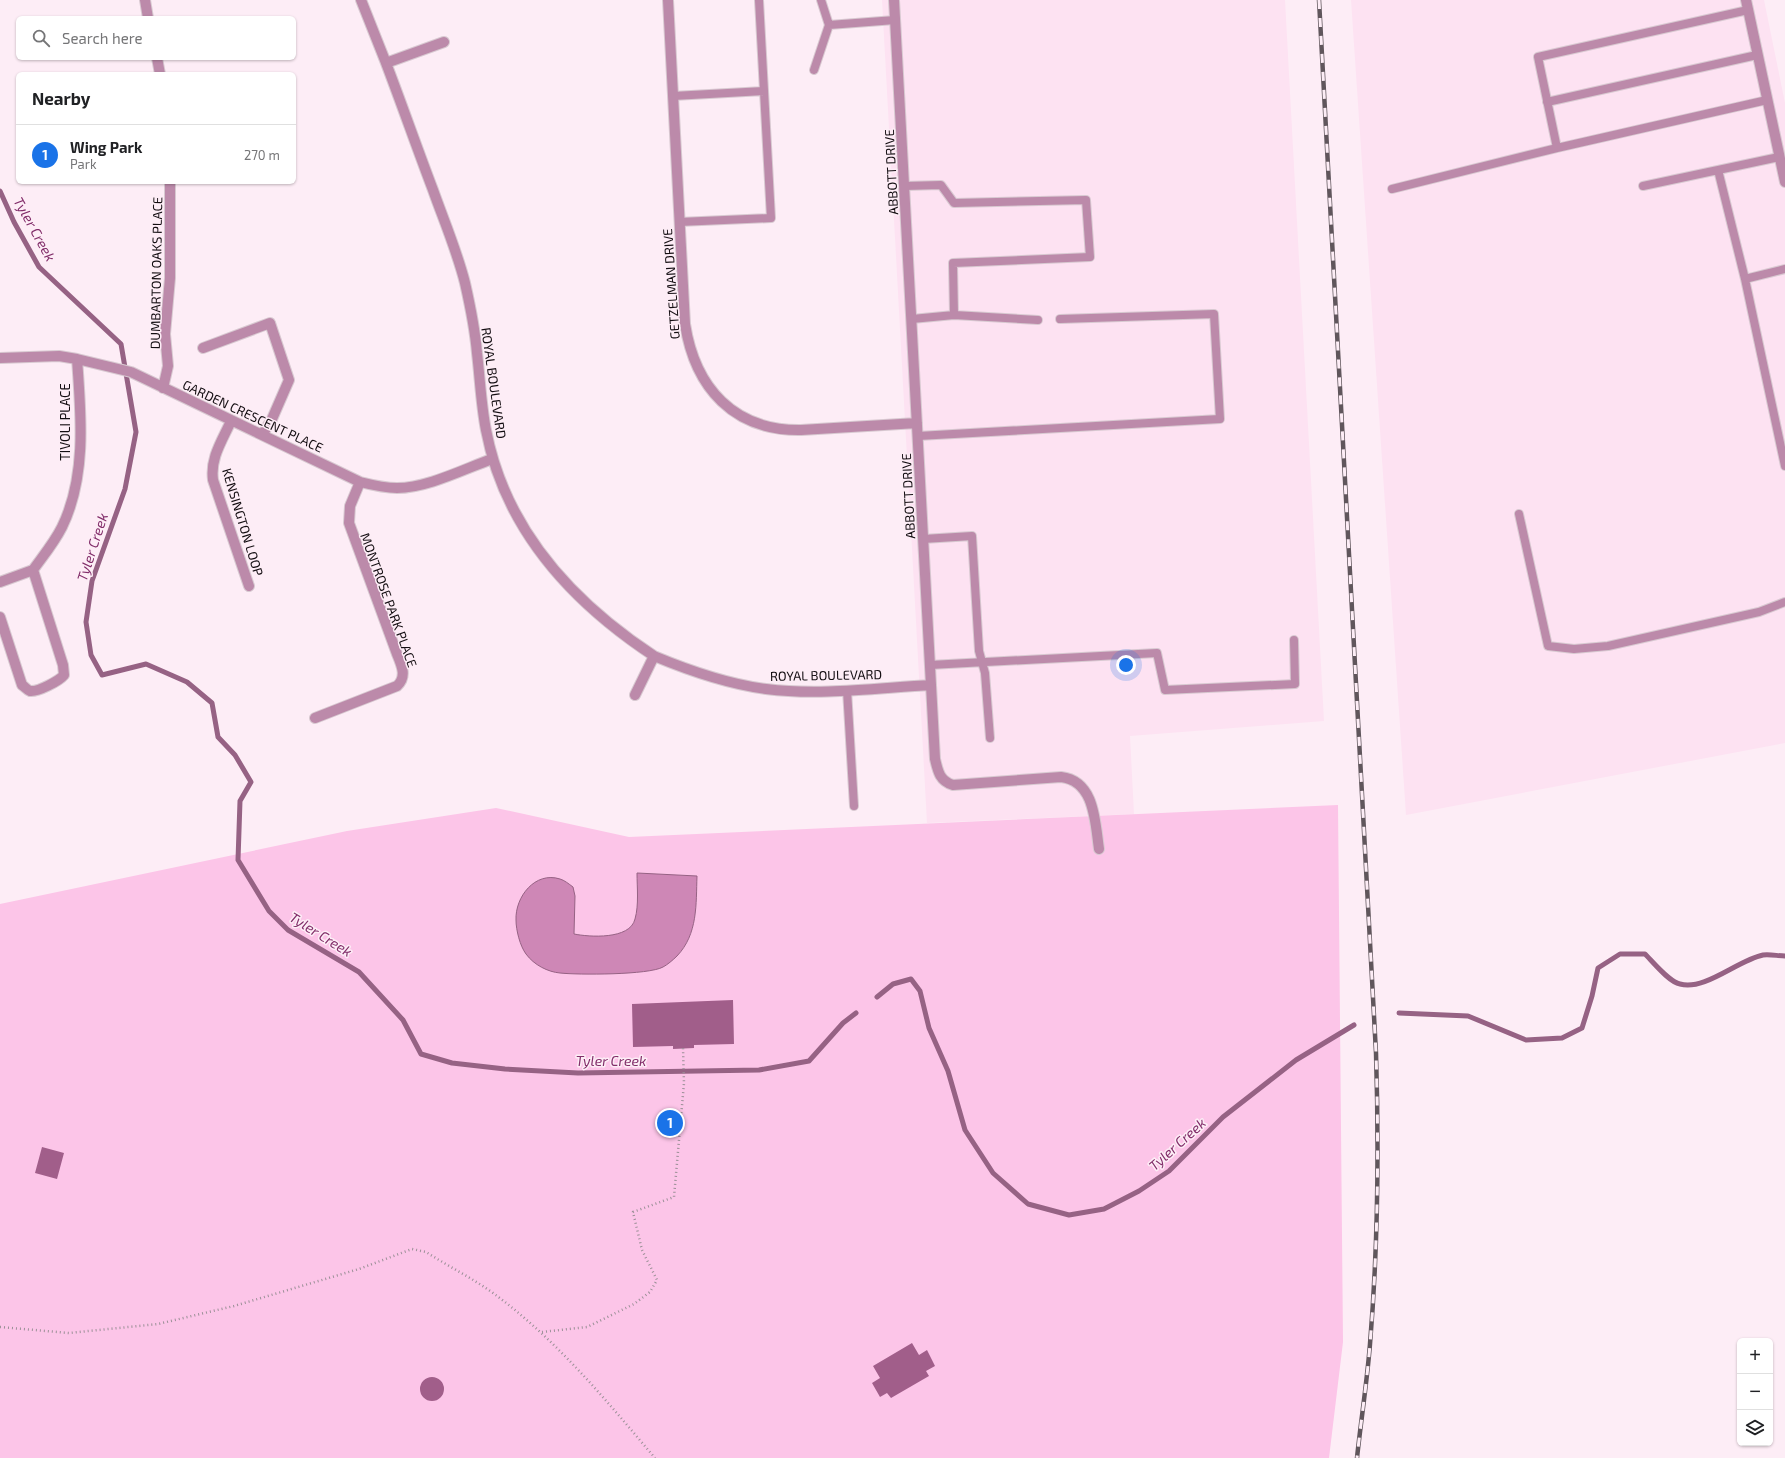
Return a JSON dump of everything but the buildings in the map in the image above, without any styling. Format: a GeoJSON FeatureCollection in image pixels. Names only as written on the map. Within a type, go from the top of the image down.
{"type":"FeatureCollection","features":[{"type":"Feature","properties":{"kind":"street"},"geometry":{"type":"LineString","coordinates":[[145,0],[148,16]]}},
{"type":"Feature","properties":{"kind":"street","name":"ROYAL BOULEVARD"},"geometry":{"type":"LineString","coordinates":[[361,0],[455,248],[465,283],[477,350],[485,428],[492,459],[519,519],[537,548],[563,582],[594,612],[626,638],[654,656],[713,678],[765,689],[790,691],[847,690],[931,685]]}},
{"type":"Feature","properties":{"kind":"street","name":"GETZELMAN DRIVE"},"geometry":{"type":"LineString","coordinates":[[668,0],[685,324],[688,344],[695,363],[705,381],[725,406],[755,423],[783,430],[917,423]]}},
{"type":"Feature","properties":{"kind":"street","name":"ABBOTT DRIVE"},"geometry":{"type":"LineString","coordinates":[[894,0],[935,759],[938,772],[944,781],[959,785],[1061,777],[1073,780],[1084,788],[1088,797],[1099,849]]}},
{"type":"Feature","properties":{"kind":"street"},"geometry":{"type":"LineString","coordinates":[[1746,0],[1785,182]]}},
{"type":"Feature","properties":{"kind":"street"},"geometry":{"type":"LineString","coordinates":[[386,63],[444,42]]}},
{"type":"Feature","properties":{"kind":"street"},"geometry":{"type":"LineString","coordinates":[[157,60],[160,72]]}},
{"type":"Feature","properties":{"kind":"street","name":"DUMBARTON OAKS PLACE"},"geometry":{"type":"LineString","coordinates":[[163,388],[168,366],[165,334],[170,278],[170,184]]}},
{"type":"Feature","properties":{"kind":"street"},"geometry":{"type":"LineString","coordinates":[[203,348],[270,323],[289,380],[272,419],[262,435]]}},
{"type":"Feature","properties":{"kind":"street","name":"GARDEN CRESCENT PLACE"},"geometry":{"type":"LineString","coordinates":[[0,358],[40,356],[77,359],[131,372],[360,482],[382,487],[408,487],[422,484],[492,459]]}},
{"type":"Feature","properties":{"kind":"street","name":"TIVOLI PLACE"},"geometry":{"type":"LineString","coordinates":[[33,570],[52,544],[62,526],[78,475],[80,446],[77,359]]}},
{"type":"Feature","properties":{"kind":"street","name":"KENSINGTON LOOP"},"geometry":{"type":"LineString","coordinates":[[231,421],[214,457],[211,468],[213,480],[249,586]]}},
{"type":"Feature","properties":{"kind":"street","name":"MONTROSE PARK PLACE"},"geometry":{"type":"LineString","coordinates":[[315,718],[397,686],[402,682],[404,677],[398,654],[349,523],[350,506],[360,482]]}},
{"type":"Feature","properties":{"kind":"street"},"geometry":{"type":"LineString","coordinates":[[0,582],[33,570],[63,665],[64,675],[59,680],[35,691],[29,691],[22,685],[0,618]]}},
{"type":"Feature","properties":{"kind":"street"},"geometry":{"type":"LineString","coordinates":[[635,695],[654,656]]}},
{"type":"Feature","properties":{"kind":"lane"},"geometry":{"type":"LineString","coordinates":[[679,222],[771,218],[759,0]]}},
{"type":"Feature","properties":{"kind":"lane"},"geometry":{"type":"LineString","coordinates":[[814,70],[829,25],[821,0]]}},
{"type":"Feature","properties":{"kind":"lane"},"geometry":{"type":"LineString","coordinates":[[1557,148],[1538,57],[1748,10]]}},
{"type":"Feature","properties":{"kind":"lane"},"geometry":{"type":"LineString","coordinates":[[829,25],[895,20]]}},
{"type":"Feature","properties":{"kind":"lane"},"geometry":{"type":"LineString","coordinates":[[1547,102],[1757,55]]}},
{"type":"Feature","properties":{"kind":"lane"},"geometry":{"type":"LineString","coordinates":[[673,96],[764,92]]}},
{"type":"Feature","properties":{"kind":"lane"},"geometry":{"type":"LineString","coordinates":[[1392,189],[1557,148],[1767,100]]}},
{"type":"Feature","properties":{"kind":"lane"},"geometry":{"type":"LineString","coordinates":[[1643,186],[1779,157]]}},
{"type":"Feature","properties":{"kind":"lane"},"geometry":{"type":"LineString","coordinates":[[1718,170],[1782,433],[1785,466]]}},
{"type":"Feature","properties":{"kind":"lane"},"geometry":{"type":"LineString","coordinates":[[904,186],[941,185],[954,203],[1086,200],[1090,257],[953,262],[954,315]]}},
{"type":"Feature","properties":{"kind":"lane"},"geometry":{"type":"LineString","coordinates":[[1745,279],[1785,269]]}},
{"type":"Feature","properties":{"kind":"lane"},"geometry":{"type":"LineString","coordinates":[[918,436],[1220,419],[1214,314],[1060,319]]}},
{"type":"Feature","properties":{"kind":"lane"},"geometry":{"type":"LineString","coordinates":[[912,319],[954,315],[1038,320]]}},
{"type":"Feature","properties":{"kind":"lane"},"geometry":{"type":"LineString","coordinates":[[1518,514],[1548,646],[1574,649],[1608,646],[1759,612],[1785,602]]}},
{"type":"Feature","properties":{"kind":"lane"},"geometry":{"type":"LineString","coordinates":[[923,539],[972,536],[979,651],[985,673],[990,738]]}},
{"type":"Feature","properties":{"kind":"lane"},"geometry":{"type":"LineString","coordinates":[[930,665],[1156,653],[1165,690],[1295,684],[1294,640]]}},
{"type":"Feature","properties":{"kind":"lane"},"geometry":{"type":"LineString","coordinates":[[847,690],[854,806]]}},
{"type":"Feature","properties":{"kind":"path"},"geometry":{"type":"LineString","coordinates":[[541,1332],[587,1327],[634,1304],[650,1292],[657,1280],[642,1250],[633,1212],[674,1197],[684,1083],[683,1050]]}},
{"type":"Feature","properties":{"kind":"path"},"geometry":{"type":"LineString","coordinates":[[0,1327],[69,1333],[158,1324],[234,1306],[359,1269],[412,1249],[426,1252],[492,1292],[541,1332],[608,1401],[655,1458]]}},
{"type":"Feature","properties":{"kind":"shaded area"},"geometry":{"type":"Polygon","coordinates":[[[882,0],[1285,0],[1324,721],[1130,736],[1134,814],[927,823],[882,0]]]}},
{"type":"Feature","properties":{"kind":"shaded area"},"geometry":{"type":"Polygon","coordinates":[[[1351,0],[1764,0],[1785,103],[1785,743],[1406,815],[1351,0]]]}},
{"type":"Feature","properties":{"kind":"shaded area"},"geometry":{"type":"Polygon","coordinates":[[[1338,805],[1343,1342],[1329,1458],[0,1458],[0,904],[347,831],[496,808],[629,837],[1338,805]]]}},
{"type":"Feature","properties":{"kind":"shaded area"},"geometry":{"type":"Polygon","coordinates":[[[637,873],[697,876],[696,908],[689,938],[677,956],[668,964],[655,970],[644,972],[569,974],[546,969],[537,965],[529,958],[520,942],[516,920],[519,903],[523,895],[535,882],[542,879],[551,878],[562,880],[573,887],[575,896],[574,934],[608,936],[625,931],[632,926],[636,914],[637,873]]]}},
{"type":"Feature","properties":{"kind":"waterway","name":"Tyler Creek"},"geometry":{"type":"LineString","coordinates":[[0,191],[14,222],[39,267],[121,344],[136,432],[125,489],[92,581],[86,622],[91,655],[102,675],[146,664],[187,682],[212,703],[218,737],[235,755],[251,782],[240,801],[238,860],[269,911],[288,930],[359,972],[403,1020],[421,1054],[452,1063],[505,1069],[578,1073],[759,1070],[809,1061],[843,1023],[856,1013]]}},
{"type":"Feature","properties":{"kind":"waterway","name":"Tyler Creek"},"geometry":{"type":"LineString","coordinates":[[1399,1013],[1468,1016],[1526,1040],[1562,1038],[1582,1028],[1592,996],[1598,968],[1620,954],[1645,954],[1671,980],[1680,984],[1690,985],[1711,979],[1753,958],[1763,955],[1785,956]]}},
{"type":"Feature","properties":{"kind":"waterway","name":"Tyler Creek"},"geometry":{"type":"LineString","coordinates":[[877,997],[893,984],[911,979],[920,991],[929,1028],[948,1071],[965,1130],[993,1173],[1028,1204],[1069,1215],[1104,1209],[1139,1191],[1169,1171],[1223,1117],[1296,1060],[1354,1025]]}},
{"type":"Feature","properties":{"kind":"railway"},"geometry":{"type":"LineString","coordinates":[[1319,0],[1376,1053],[1378,1162],[1375,1271],[1369,1358],[1357,1458]]}},
{"type":"Feature","properties":{"kind":"place","name":"Wing Park"},"geometry":{"type":"Point","coordinates":[670,1123]}}]}
